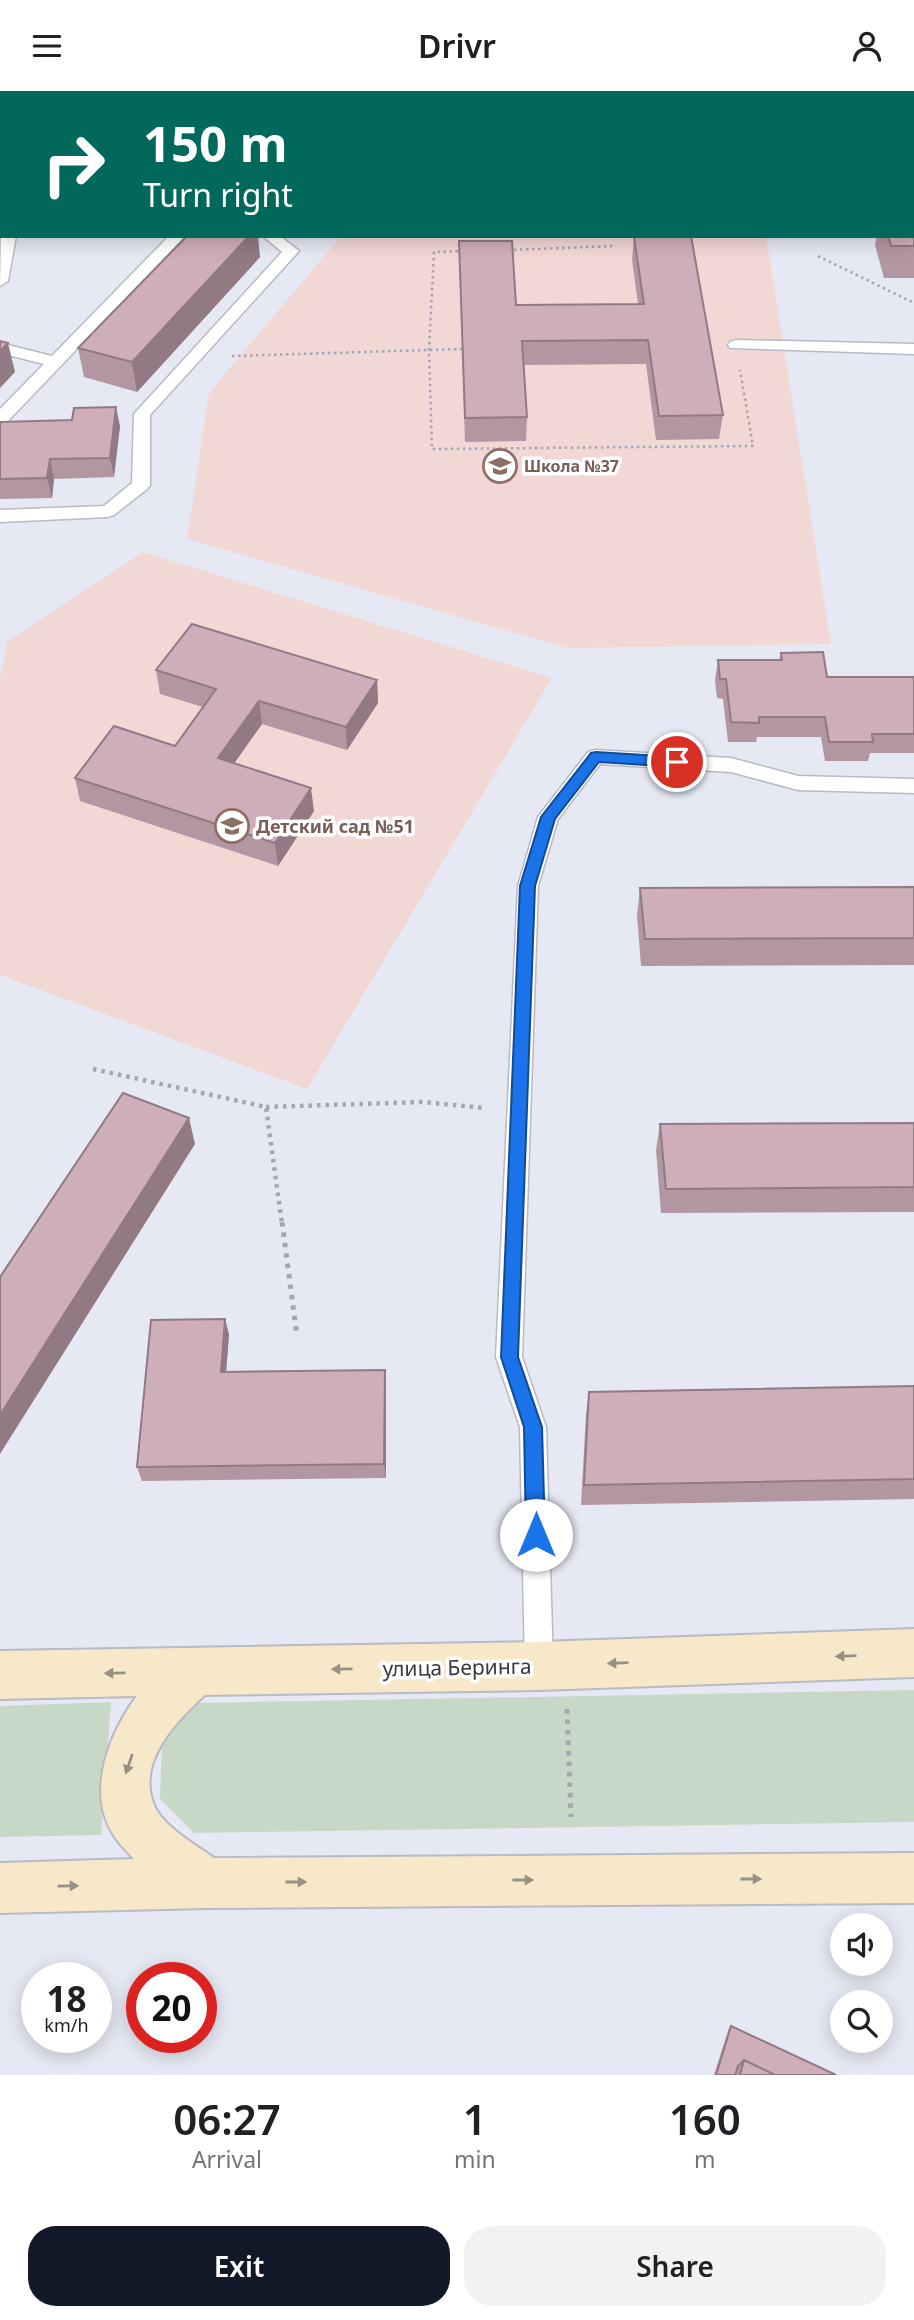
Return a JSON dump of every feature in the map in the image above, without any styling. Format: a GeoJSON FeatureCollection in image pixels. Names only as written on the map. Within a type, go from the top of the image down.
{"type":"FeatureCollection","features":[{"type":"Feature","properties":{"kind":"street","name":"улица Беринга"},"geometry":{"type":"LineString","coordinates":[[0,1675],[197,1671],[553,1682],[914,1653]]}},
{"type":"Feature","properties":{"kind":"street"},"geometry":{"type":"LineString","coordinates":[[197,1671],[166,1698],[141,1731],[125,1773],[130,1817],[158,1849],[207,1882]]}},
{"type":"Feature","properties":{"kind":"street"},"geometry":{"type":"LineString","coordinates":[[0,1888],[207,1882],[914,1878]]}},
{"type":"Feature","properties":{"kind":"lane"},"geometry":{"type":"LineString","coordinates":[[0,281],[9,238]]}},
{"type":"Feature","properties":{"kind":"lane"},"geometry":{"type":"LineString","coordinates":[[0,419],[176,238]]}},
{"type":"Feature","properties":{"kind":"lane"},"geometry":{"type":"LineString","coordinates":[[0,516],[108,511],[141,485],[142,414],[290,251],[273,238]]}},
{"type":"Feature","properties":{"kind":"lane"},"geometry":{"type":"LineString","coordinates":[[736,345],[914,349]]}},
{"type":"Feature","properties":{"kind":"lane"},"geometry":{"type":"LineString","coordinates":[[0,348],[55,362]]}},
{"type":"Feature","properties":{"kind":"lane"},"geometry":{"type":"LineString","coordinates":[[553,1682],[533,1427],[509,1357],[528,886],[548,817],[596,757],[731,765],[798,783],[914,786]]}},
{"type":"Feature","properties":{"kind":"path"},"geometry":{"type":"LineString","coordinates":[[504,250],[615,246]]}},
{"type":"Feature","properties":{"kind":"path"},"geometry":{"type":"LineString","coordinates":[[476,251],[434,252],[429,350],[432,449],[753,446],[736,345]]}},
{"type":"Feature","properties":{"kind":"path"},"geometry":{"type":"LineString","coordinates":[[818,256],[914,303]]}},
{"type":"Feature","properties":{"kind":"path"},"geometry":{"type":"LineString","coordinates":[[196,355],[462,349]]}},
{"type":"Feature","properties":{"kind":"path"},"geometry":{"type":"LineString","coordinates":[[93,1069],[266,1107],[422,1102],[521,1111]]}},
{"type":"Feature","properties":{"kind":"path"},"geometry":{"type":"LineString","coordinates":[[266,1107],[297,1336]]}},
{"type":"Feature","properties":{"kind":"path"},"geometry":{"type":"LineString","coordinates":[[553,1682],[571,1817]]}},
{"type":"Feature","properties":{"kind":"shaded area","name":"Школа №37"},"geometry":{"type":"Polygon","coordinates":[[[339,238],[766,238],[831,644],[567,648],[187,539],[209,393],[339,238]]]}},
{"type":"Feature","properties":{"kind":"shaded area","name":"Детский сад №51"},"geometry":{"type":"Polygon","coordinates":[[[143,552],[552,678],[307,1089],[0,975],[0,678],[7,642],[143,552]]]}},
{"type":"Feature","properties":{"kind":"green space"},"geometry":{"type":"Polygon","coordinates":[[[914,1690],[914,1822],[194,1833],[160,1799],[162,1739],[199,1703],[914,1690]]]}},
{"type":"Feature","properties":{"kind":"green space"},"geometry":{"type":"Polygon","coordinates":[[[111,1702],[101,1835],[0,1837],[0,1706],[111,1702]]]}},
{"type":"Feature","properties":{"kind":"building"},"geometry":{"type":"Polygon","coordinates":[[[185,238],[247,238],[132,362],[78,348],[185,238]]]}},
{"type":"Feature","properties":{"kind":"building"},"geometry":{"type":"Polygon","coordinates":[[[634,238],[691,238],[723,415],[659,416],[648,340],[522,341],[527,417],[465,418],[459,241],[512,241],[516,305],[644,304],[634,238]]]}},
{"type":"Feature","properties":{"kind":"building"},"geometry":{"type":"Polygon","coordinates":[[[889,238],[914,238],[914,246],[891,246],[889,238]]]}},
{"type":"Feature","properties":{"kind":"building"},"geometry":{"type":"Polygon","coordinates":[[[0,341],[8,343],[0,351],[0,341]]]}},
{"type":"Feature","properties":{"kind":"building"},"geometry":{"type":"Polygon","coordinates":[[[116,407],[110,458],[50,459],[47,478],[0,479],[0,422],[72,420],[74,408],[116,407]]]}},
{"type":"Feature","properties":{"kind":"building","name":"Детский сад №51"},"geometry":{"type":"Polygon","coordinates":[[[192,624],[377,680],[346,727],[259,701],[218,758],[311,788],[275,843],[75,778],[114,726],[175,746],[216,689],[156,670],[192,624]]]}},
{"type":"Feature","properties":{"kind":"building"},"geometry":{"type":"Polygon","coordinates":[[[823,652],[827,677],[914,677],[914,734],[872,734],[873,742],[829,742],[825,717],[759,717],[759,723],[731,722],[726,679],[720,679],[718,660],[782,660],[781,653],[823,652]]]}},
{"type":"Feature","properties":{"kind":"building"},"geometry":{"type":"Polygon","coordinates":[[[914,887],[914,938],[645,939],[640,888],[914,887]]]}},
{"type":"Feature","properties":{"kind":"building"},"geometry":{"type":"Polygon","coordinates":[[[123,1093],[189,1118],[0,1415],[0,1277],[123,1093]]]}},
{"type":"Feature","properties":{"kind":"building"},"geometry":{"type":"Polygon","coordinates":[[[914,1123],[914,1187],[666,1189],[660,1124],[914,1123]]]}},
{"type":"Feature","properties":{"kind":"building"},"geometry":{"type":"Polygon","coordinates":[[[225,1319],[221,1372],[385,1370],[384,1464],[137,1467],[151,1320],[225,1319]]]}},
{"type":"Feature","properties":{"kind":"building"},"geometry":{"type":"Polygon","coordinates":[[[914,1386],[914,1479],[584,1485],[589,1392],[914,1386]]]}},
{"type":"Feature","properties":{"kind":"building"},"geometry":{"type":"Polygon","coordinates":[[[731,2026],[836,2075],[775,2075],[744,2060],[735,2075],[716,2075],[731,2026]]]}},
{"type":"Feature","properties":{"kind":"building"},"geometry":{"type":"Polygon","coordinates":[[[744,2060],[775,2075],[740,2075],[744,2060]]]}},
{"type":"Feature","properties":{"kind":"place","name":"Школа №37"},"geometry":{"type":"Point","coordinates":[500,466]}},
{"type":"Feature","properties":{"kind":"place","name":"Детский сад №51"},"geometry":{"type":"Point","coordinates":[232,826]}},
{"type":"Feature","properties":{"kind":"route"},"geometry":{"type":"LineString","coordinates":[[536,1535],[533,1427],[509,1357],[528,886],[548,817],[596,757],[677,762]]}}]}
